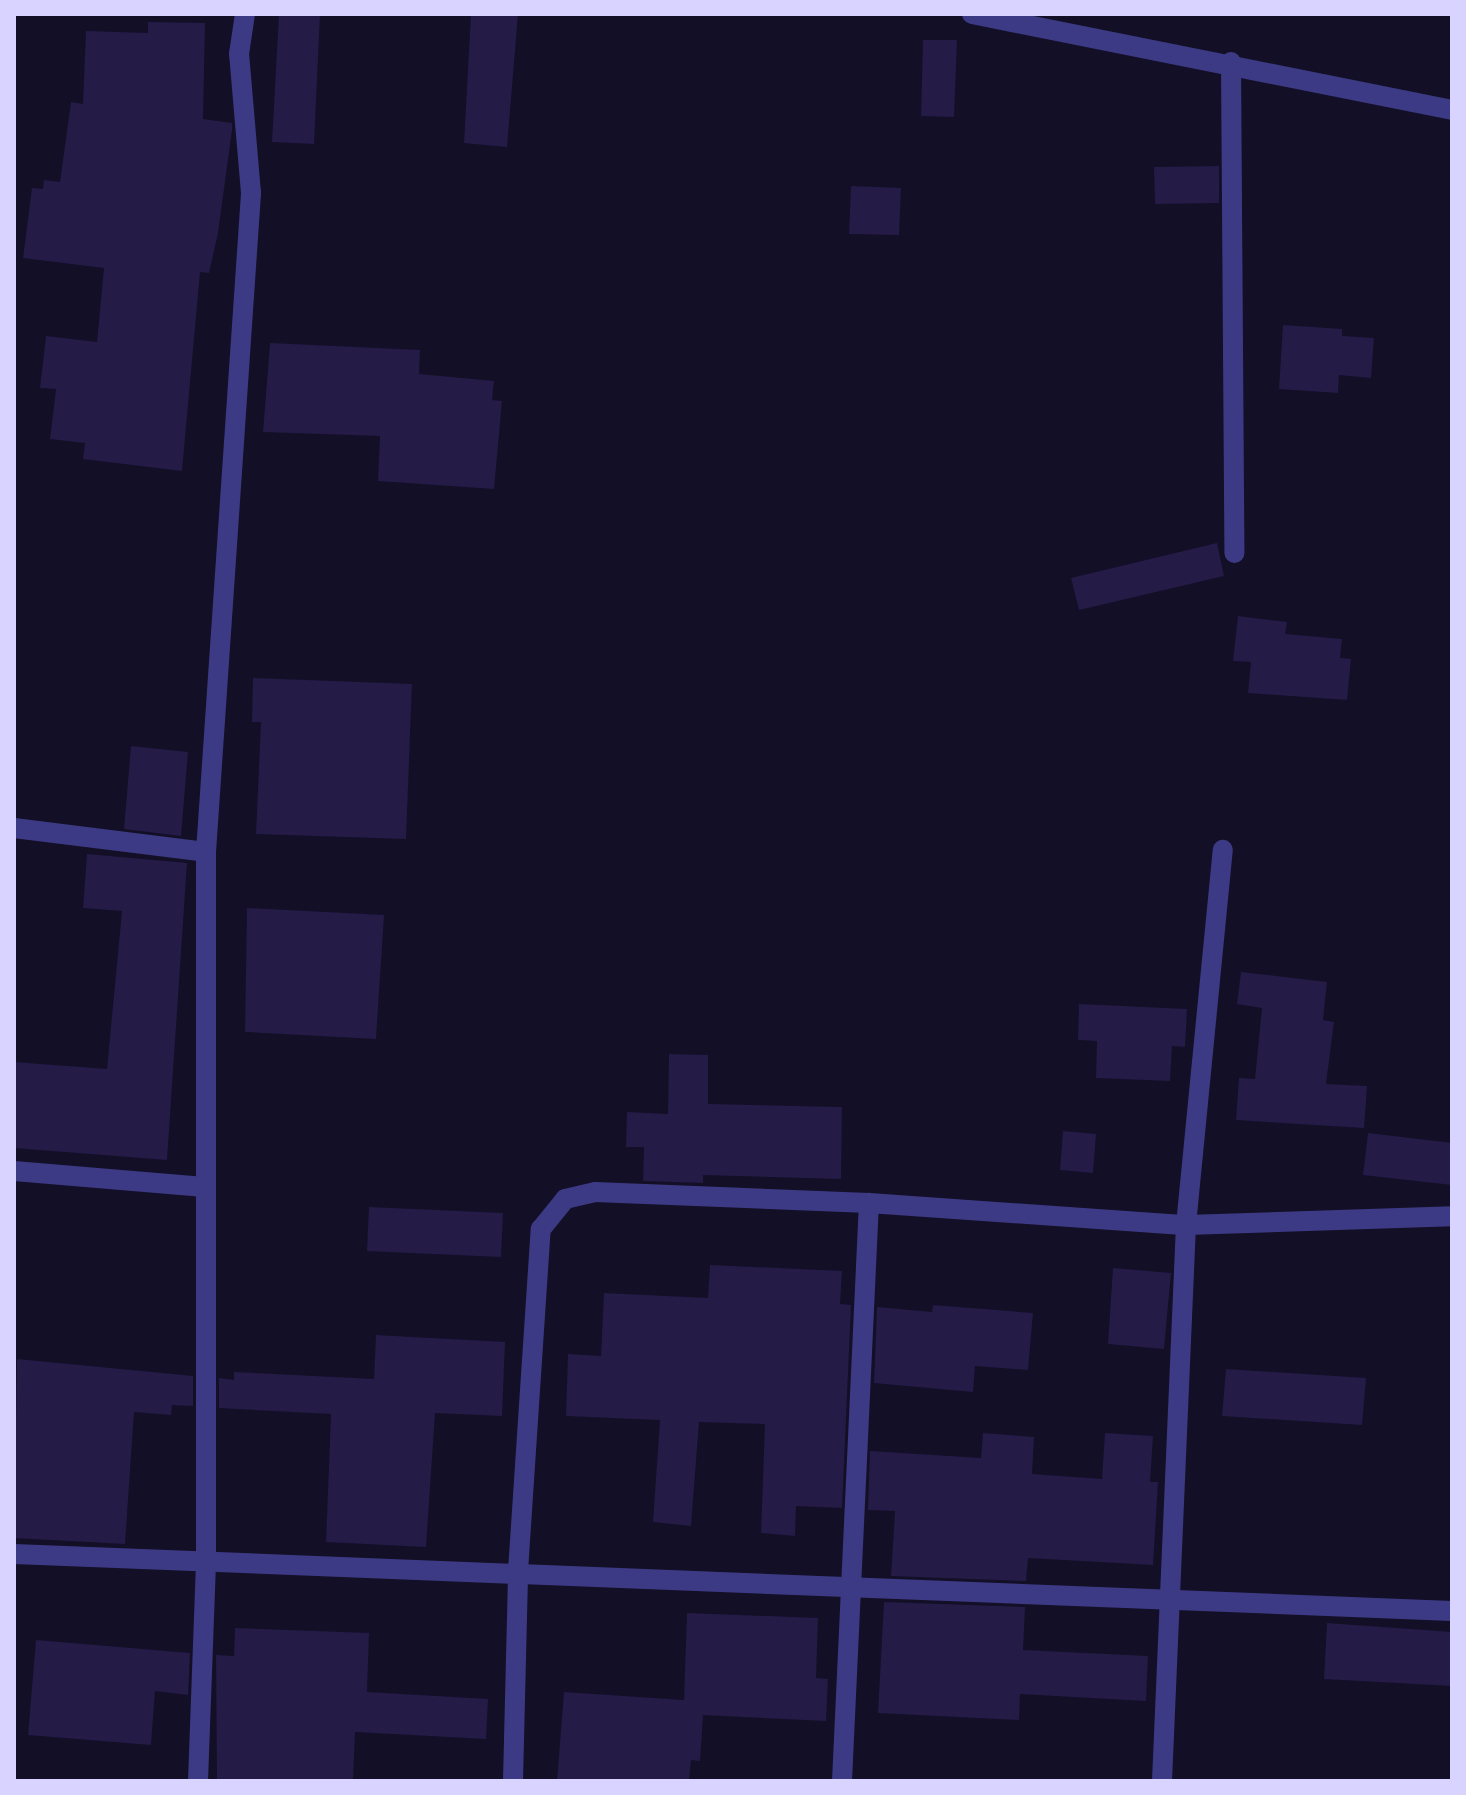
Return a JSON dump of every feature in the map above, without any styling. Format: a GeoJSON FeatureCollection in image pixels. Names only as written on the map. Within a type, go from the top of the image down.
{"type":"FeatureCollection","features":[{"type":"Feature","properties":{"kind":"street"},"geometry":{"type":"LineString","coordinates":[[198,1781],[206,1561],[206,852],[251,193],[239,54],[245,14]]}},
{"type":"Feature","properties":{"kind":"street"},"geometry":{"type":"LineString","coordinates":[[972,14],[1231,62],[1452,110]]}},
{"type":"Feature","properties":{"kind":"street"},"geometry":{"type":"LineString","coordinates":[[1231,62],[1234,553]]}},
{"type":"Feature","properties":{"kind":"street"},"geometry":{"type":"LineString","coordinates":[[14,828],[206,852]]}},
{"type":"Feature","properties":{"kind":"street"},"geometry":{"type":"LineString","coordinates":[[1162,1781],[1186,1225],[1223,850]]}},
{"type":"Feature","properties":{"kind":"street"},"geometry":{"type":"LineString","coordinates":[[14,1171],[204,1187]]}},
{"type":"Feature","properties":{"kind":"street"},"geometry":{"type":"LineString","coordinates":[[513,1781],[518,1571],[541,1229],[565,1199],[595,1192],[869,1203],[1186,1225],[1452,1216]]}},
{"type":"Feature","properties":{"kind":"street"},"geometry":{"type":"LineString","coordinates":[[842,1781],[854,1584],[869,1203]]}},
{"type":"Feature","properties":{"kind":"street"},"geometry":{"type":"LineString","coordinates":[[14,1554],[854,1584],[1452,1611]]}},
{"type":"Feature","properties":{"kind":"building"},"geometry":{"type":"Polygon","coordinates":[[[279,14],[320,14],[314,144],[272,142],[279,14]]]}},
{"type":"Feature","properties":{"kind":"building"},"geometry":{"type":"Polygon","coordinates":[[[471,14],[518,14],[507,147],[464,143],[471,14]]]}},
{"type":"Feature","properties":{"kind":"building"},"geometry":{"type":"Polygon","coordinates":[[[148,22],[205,23],[203,119],[232,123],[218,233],[209,273],[200,272],[182,471],[83,459],[85,443],[50,439],[56,389],[40,388],[46,336],[97,342],[104,268],[23,258],[32,188],[43,189],[44,180],[60,182],[71,102],[83,104],[86,31],[148,33],[148,22]]]}},
{"type":"Feature","properties":{"kind":"building"},"geometry":{"type":"Polygon","coordinates":[[[923,40],[957,40],[954,117],[921,116],[923,40]]]}},
{"type":"Feature","properties":{"kind":"building"},"geometry":{"type":"Polygon","coordinates":[[[1219,166],[1219,203],[1155,204],[1154,167],[1219,166]]]}},
{"type":"Feature","properties":{"kind":"building"},"geometry":{"type":"Polygon","coordinates":[[[851,186],[901,188],[899,235],[849,234],[851,186]]]}},
{"type":"Feature","properties":{"kind":"building"},"geometry":{"type":"Polygon","coordinates":[[[1283,325],[1342,329],[1342,336],[1374,338],[1371,378],[1339,375],[1338,393],[1279,389],[1283,325]]]}},
{"type":"Feature","properties":{"kind":"building"},"geometry":{"type":"Polygon","coordinates":[[[270,343],[420,350],[419,374],[494,381],[492,400],[502,401],[494,489],[378,481],[380,436],[263,432],[270,343]]]}},
{"type":"Feature","properties":{"kind":"building"},"geometry":{"type":"Polygon","coordinates":[[[1217,543],[1224,576],[1079,610],[1071,578],[1217,543]]]}},
{"type":"Feature","properties":{"kind":"building"},"geometry":{"type":"Polygon","coordinates":[[[1238,616],[1287,622],[1285,634],[1342,639],[1340,658],[1351,659],[1347,700],[1248,693],[1251,662],[1233,661],[1238,616]]]}},
{"type":"Feature","properties":{"kind":"building"},"geometry":{"type":"Polygon","coordinates":[[[253,678],[412,684],[406,839],[256,834],[261,722],[252,722],[253,678]]]}},
{"type":"Feature","properties":{"kind":"building"},"geometry":{"type":"Polygon","coordinates":[[[131,746],[188,752],[181,836],[124,829],[131,746]]]}},
{"type":"Feature","properties":{"kind":"building"},"geometry":{"type":"Polygon","coordinates":[[[87,854],[187,863],[167,1160],[14,1148],[14,1062],[107,1069],[122,911],[83,908],[87,854]]]}},
{"type":"Feature","properties":{"kind":"building"},"geometry":{"type":"Polygon","coordinates":[[[247,908],[384,915],[376,1039],[245,1032],[247,908]]]}},
{"type":"Feature","properties":{"kind":"building"},"geometry":{"type":"Polygon","coordinates":[[[1241,972],[1327,982],[1323,1020],[1334,1022],[1326,1084],[1367,1086],[1364,1128],[1236,1120],[1239,1078],[1255,1079],[1262,1008],[1237,1004],[1241,972]]]}},
{"type":"Feature","properties":{"kind":"building"},"geometry":{"type":"Polygon","coordinates":[[[1079,1004],[1187,1009],[1185,1047],[1172,1046],[1170,1081],[1096,1078],[1097,1041],[1078,1040],[1079,1004]]]}},
{"type":"Feature","properties":{"kind":"building"},"geometry":{"type":"Polygon","coordinates":[[[669,1054],[708,1055],[708,1104],[842,1107],[841,1179],[703,1175],[703,1183],[643,1181],[644,1147],[626,1147],[627,1112],[668,1114],[669,1054]]]}},
{"type":"Feature","properties":{"kind":"building"},"geometry":{"type":"Polygon","coordinates":[[[1063,1131],[1096,1134],[1093,1173],[1060,1170],[1063,1131]]]}},
{"type":"Feature","properties":{"kind":"building"},"geometry":{"type":"Polygon","coordinates":[[[1368,1133],[1452,1143],[1452,1185],[1363,1175],[1368,1133]]]}},
{"type":"Feature","properties":{"kind":"building"},"geometry":{"type":"Polygon","coordinates":[[[369,1207],[503,1213],[501,1257],[367,1251],[369,1207]]]}},
{"type":"Feature","properties":{"kind":"building"},"geometry":{"type":"Polygon","coordinates":[[[710,1265],[842,1271],[840,1304],[851,1305],[842,1508],[796,1506],[795,1536],[761,1533],[765,1424],[699,1422],[691,1526],[653,1522],[660,1420],[566,1416],[568,1354],[601,1356],[604,1293],[708,1298],[710,1265]]]}},
{"type":"Feature","properties":{"kind":"building"},"geometry":{"type":"Polygon","coordinates":[[[1113,1268],[1171,1273],[1164,1349],[1108,1344],[1113,1268]]]}},
{"type":"Feature","properties":{"kind":"building"},"geometry":{"type":"Polygon","coordinates":[[[933,1305],[1033,1313],[1028,1370],[975,1366],[973,1392],[874,1383],[877,1307],[932,1312],[933,1305]]]}},
{"type":"Feature","properties":{"kind":"building"},"geometry":{"type":"Polygon","coordinates":[[[376,1335],[505,1342],[502,1416],[435,1413],[426,1547],[326,1542],[331,1414],[219,1408],[219,1378],[234,1380],[234,1372],[374,1379],[376,1335]]]}},
{"type":"Feature","properties":{"kind":"building"},"geometry":{"type":"Polygon","coordinates":[[[17,1359],[193,1376],[193,1406],[172,1405],[171,1415],[134,1412],[125,1544],[14,1538],[17,1359]]]}},
{"type":"Feature","properties":{"kind":"building"},"geometry":{"type":"Polygon","coordinates":[[[1226,1369],[1366,1378],[1362,1425],[1222,1416],[1226,1369]]]}},
{"type":"Feature","properties":{"kind":"building"},"geometry":{"type":"Polygon","coordinates":[[[983,1433],[1034,1437],[1032,1474],[1102,1479],[1105,1433],[1153,1436],[1150,1482],[1158,1482],[1153,1565],[1028,1558],[1026,1581],[891,1576],[895,1511],[868,1510],[870,1451],[981,1458],[983,1433]]]}},
{"type":"Feature","properties":{"kind":"building"},"geometry":{"type":"Polygon","coordinates":[[[884,1602],[1025,1607],[1023,1650],[1148,1656],[1146,1701],[1020,1694],[1019,1720],[878,1713],[884,1602]]]}},
{"type":"Feature","properties":{"kind":"building"},"geometry":{"type":"Polygon","coordinates":[[[687,1613],[818,1618],[816,1678],[828,1679],[826,1721],[703,1715],[700,1761],[691,1760],[689,1781],[557,1781],[564,1692],[684,1700],[687,1613]]]}},
{"type":"Feature","properties":{"kind":"building"},"geometry":{"type":"Polygon","coordinates":[[[1327,1623],[1452,1632],[1452,1686],[1324,1679],[1327,1623]]]}},
{"type":"Feature","properties":{"kind":"building"},"geometry":{"type":"Polygon","coordinates":[[[235,1628],[369,1633],[367,1692],[488,1699],[486,1739],[355,1732],[353,1781],[217,1781],[216,1655],[234,1656],[235,1628]]]}},
{"type":"Feature","properties":{"kind":"building"},"geometry":{"type":"Polygon","coordinates":[[[36,1640],[190,1653],[188,1695],[155,1691],[151,1745],[28,1735],[36,1640]]]}}]}
